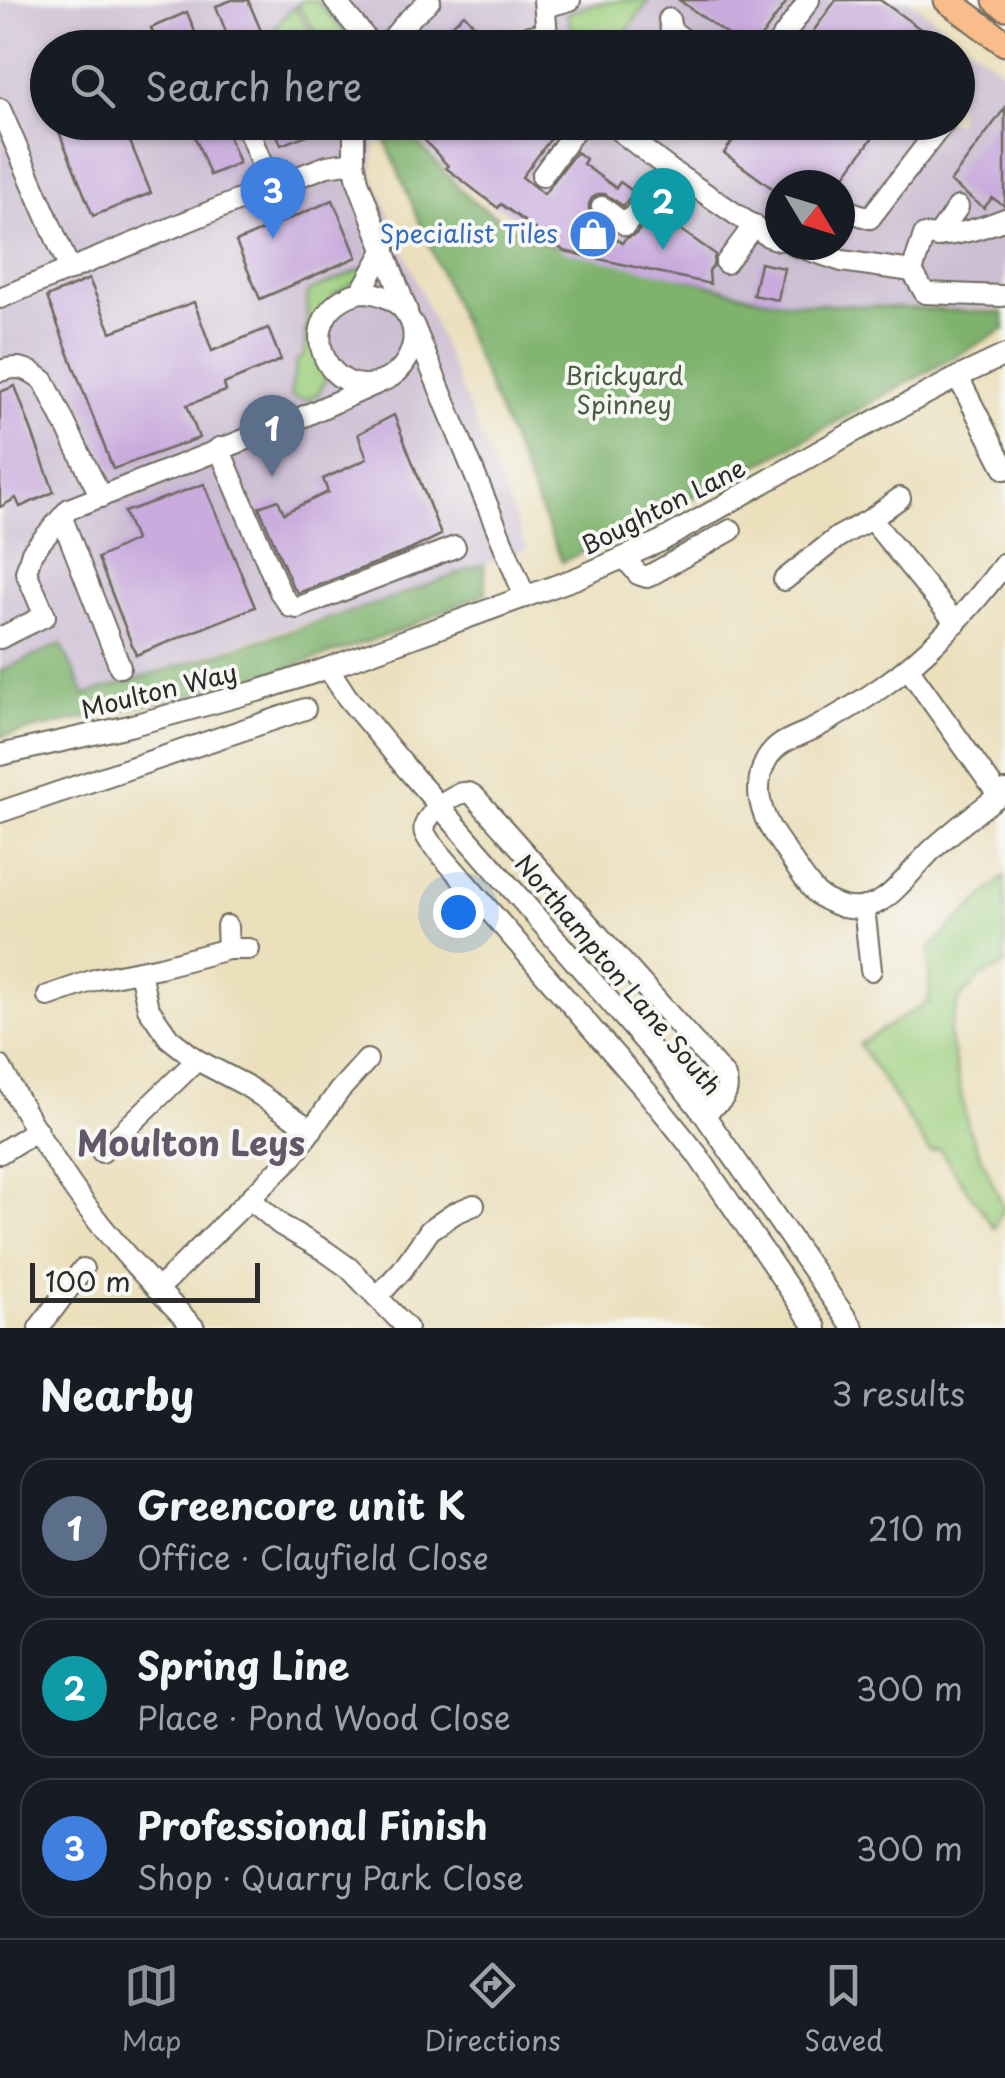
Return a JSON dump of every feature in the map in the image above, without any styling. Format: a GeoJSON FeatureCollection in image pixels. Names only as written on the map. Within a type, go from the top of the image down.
{"type":"FeatureCollection","features":[{"type":"Feature","properties":{"kind":"main road"},"geometry":{"type":"LineString","coordinates":[[947,0],[1005,43]]}},
{"type":"Feature","properties":{"kind":"main road"},"geometry":{"type":"LineString","coordinates":[[959,0],[983,27]]}},
{"type":"Feature","properties":{"kind":"main road"},"geometry":{"type":"LineString","coordinates":[[996,0],[1005,7]]}},
{"type":"Feature","properties":{"kind":"street"},"geometry":{"type":"LineString","coordinates":[[334,0],[359,30]]}},
{"type":"Feature","properties":{"kind":"street"},"geometry":{"type":"LineString","coordinates":[[399,30],[430,0]]}},
{"type":"Feature","properties":{"kind":"street"},"geometry":{"type":"LineString","coordinates":[[546,30],[545,3],[570,0]]}},
{"type":"Feature","properties":{"kind":"street"},"geometry":{"type":"LineString","coordinates":[[788,30],[809,0]]}},
{"type":"Feature","properties":{"kind":"street"},"geometry":{"type":"LineString","coordinates":[[669,19],[672,30]]}},
{"type":"Feature","properties":{"kind":"street"},"geometry":{"type":"LineString","coordinates":[[0,109],[70,270]]}},
{"type":"Feature","properties":{"kind":"street"},"geometry":{"type":"LineString","coordinates":[[252,140],[271,187]]}},
{"type":"Feature","properties":{"kind":"street"},"geometry":{"type":"LineString","coordinates":[[354,140],[354,162],[363,199],[525,597]]}},
{"type":"Feature","properties":{"kind":"street"},"geometry":{"type":"LineString","coordinates":[[542,176],[568,140]]}},
{"type":"Feature","properties":{"kind":"street"},"geometry":{"type":"LineString","coordinates":[[643,140],[670,169],[765,234]]}},
{"type":"Feature","properties":{"kind":"street"},"geometry":{"type":"LineString","coordinates":[[855,213],[870,218],[930,140]]}},
{"type":"Feature","properties":{"kind":"street"},"geometry":{"type":"LineString","coordinates":[[0,298],[271,187],[327,166],[354,162]]}},
{"type":"Feature","properties":{"kind":"street"},"geometry":{"type":"LineString","coordinates":[[602,207],[626,225],[670,169]]}},
{"type":"Feature","properties":{"kind":"street"},"geometry":{"type":"LineString","coordinates":[[938,237],[958,207]]}},
{"type":"Feature","properties":{"kind":"street"},"geometry":{"type":"LineString","coordinates":[[912,271],[924,235],[938,237],[1005,220]]}},
{"type":"Feature","properties":{"kind":"street"},"geometry":{"type":"LineString","coordinates":[[726,262],[754,225]]}},
{"type":"Feature","properties":{"kind":"street"},"geometry":{"type":"LineString","coordinates":[[361,292],[384,249]]}},
{"type":"Feature","properties":{"kind":"street"},"geometry":{"type":"LineString","coordinates":[[841,260],[912,271]]}},
{"type":"Feature","properties":{"kind":"street"},"geometry":{"type":"LineString","coordinates":[[912,271],[925,292],[1002,296]]}},
{"type":"Feature","properties":{"kind":"street"},"geometry":{"type":"LineString","coordinates":[[0,638],[45,616],[26,572],[32,552],[70,510],[300,418],[385,380],[402,368],[414,339],[410,318],[386,296],[374,292],[348,295],[326,314],[321,326],[322,354],[329,366],[356,384],[385,380],[406,377],[419,381],[445,405]]}},
{"type":"Feature","properties":{"kind":"street","name":"Boughton Lane"},"geometry":{"type":"LineString","coordinates":[[328,668],[625,558],[1005,354]]}},
{"type":"Feature","properties":{"kind":"street"},"geometry":{"type":"LineString","coordinates":[[0,371],[17,366],[44,380],[100,497]]}},
{"type":"Feature","properties":{"kind":"street"},"geometry":{"type":"LineString","coordinates":[[300,418],[320,400],[330,378],[329,366]]}},
{"type":"Feature","properties":{"kind":"street"},"geometry":{"type":"LineString","coordinates":[[958,376],[1005,469]]}},
{"type":"Feature","properties":{"kind":"street"},"geometry":{"type":"LineString","coordinates":[[220,448],[280,592],[291,607],[297,608],[455,547]]}},
{"type":"Feature","properties":{"kind":"street"},"geometry":{"type":"LineString","coordinates":[[784,580],[838,537],[900,498]]}},
{"type":"Feature","properties":{"kind":"street"},"geometry":{"type":"LineString","coordinates":[[62,518],[120,667]]}},
{"type":"Feature","properties":{"kind":"street"},"geometry":{"type":"LineString","coordinates":[[871,519],[956,623]]}},
{"type":"Feature","properties":{"kind":"street"},"geometry":{"type":"LineString","coordinates":[[625,558],[638,574],[646,577],[731,530]]}},
{"type":"Feature","properties":{"kind":"street"},"geometry":{"type":"LineString","coordinates":[[908,668],[1002,793],[932,850],[887,898],[864,907],[838,906],[817,893],[768,826],[761,808],[760,780],[767,759],[791,737],[840,714],[908,668],[956,623],[1005,563]]}},
{"type":"Feature","properties":{"kind":"street","name":"Moulton Way"},"geometry":{"type":"LineString","coordinates":[[0,755],[163,717],[328,668]]}},
{"type":"Feature","properties":{"kind":"street","name":"Northampton Lane South"},"geometry":{"type":"LineString","coordinates":[[328,668],[346,697],[614,1004],[703,1113],[852,1328]]}},
{"type":"Feature","properties":{"kind":"street"},"geometry":{"type":"LineString","coordinates":[[0,812],[305,709]]}},
{"type":"Feature","properties":{"kind":"street"},"geometry":{"type":"LineString","coordinates":[[703,1113],[724,1098],[728,1085],[725,1077],[475,797],[462,793],[440,808],[424,827],[430,842],[696,1154],[816,1328]]}},
{"type":"Feature","properties":{"kind":"street"},"geometry":{"type":"LineString","coordinates":[[864,907],[871,970]]}},
{"type":"Feature","properties":{"kind":"street"},"geometry":{"type":"LineString","coordinates":[[74,1012],[58,993],[97,979],[238,949],[227,926]]}},
{"type":"Feature","properties":{"kind":"street"},"geometry":{"type":"LineString","coordinates":[[140,972],[148,1008],[169,1038],[197,1060],[245,1085],[312,1130]]}},
{"type":"Feature","properties":{"kind":"street"},"geometry":{"type":"LineString","coordinates":[[158,1290],[292,1157],[360,1068],[337,1059]]}},
{"type":"Feature","properties":{"kind":"street"},"geometry":{"type":"LineString","coordinates":[[100,1123],[109,1146],[197,1060]]}},
{"type":"Feature","properties":{"kind":"street"},"geometry":{"type":"LineString","coordinates":[[0,1066],[75,1190],[114,1241],[194,1328]]}},
{"type":"Feature","properties":{"kind":"street"},"geometry":{"type":"LineString","coordinates":[[0,1154],[37,1130]]}},
{"type":"Feature","properties":{"kind":"street"},"geometry":{"type":"LineString","coordinates":[[377,1297],[430,1230],[464,1209],[446,1191]]}},
{"type":"Feature","properties":{"kind":"street"},"geometry":{"type":"LineString","coordinates":[[250,1199],[280,1225],[349,1268],[407,1328]]}},
{"type":"Feature","properties":{"kind":"street"},"geometry":{"type":"LineString","coordinates":[[39,1328],[82,1269]]}},
{"type":"Feature","properties":{"kind":"street"},"geometry":{"type":"LineString","coordinates":[[66,1292],[85,1305]]}},
{"type":"Feature","properties":{"kind":"shaded area"},"geometry":{"type":"Polygon","coordinates":[[[0,0],[910,0],[949,30],[30,30],[30,140],[376,140],[372,173],[527,549],[383,602],[280,630],[85,695],[61,644],[0,671],[0,0]]]}},
{"type":"Feature","properties":{"kind":"shaded area"},"geometry":{"type":"Polygon","coordinates":[[[975,50],[1005,73],[1005,310],[786,302],[750,296],[544,238],[451,175],[418,140],[975,140],[975,50]]]}},
{"type":"Feature","properties":{"kind":"green space"},"geometry":{"type":"Polygon","coordinates":[[[303,0],[316,0],[342,30],[315,30],[297,5],[303,0]]]}},
{"type":"Feature","properties":{"kind":"green space"},"geometry":{"type":"Polygon","coordinates":[[[649,1],[628,30],[572,30],[567,13],[595,4],[649,1]]]}},
{"type":"Feature","properties":{"kind":"green space"},"geometry":{"type":"Polygon","coordinates":[[[294,7],[310,30],[277,30],[275,26],[294,7]]]}},
{"type":"Feature","properties":{"kind":"green space","name":"Brickyard Spinney"},"geometry":{"type":"Polygon","coordinates":[[[385,140],[415,140],[471,200],[533,240],[786,302],[1003,313],[1005,329],[747,471],[562,562],[385,140]]]}},
{"type":"Feature","properties":{"kind":"green space"},"geometry":{"type":"Polygon","coordinates":[[[366,267],[359,280],[333,295],[326,380],[318,394],[305,400],[290,396],[297,360],[304,356],[308,292],[366,267]]]}},
{"type":"Feature","properties":{"kind":"green space"},"geometry":{"type":"Polygon","coordinates":[[[484,564],[486,593],[394,633],[229,687],[0,737],[0,671],[61,644],[85,695],[382,602],[484,564]]]}},
{"type":"Feature","properties":{"kind":"green space"},"geometry":{"type":"Polygon","coordinates":[[[1005,876],[1005,965],[981,977],[959,1000],[949,1033],[968,1127],[1004,1208],[994,1228],[939,1149],[930,1152],[859,1044],[929,1001],[930,948],[1005,876]]]}},
{"type":"Feature","properties":{"kind":"building"},"geometry":{"type":"Polygon","coordinates":[[[248,0],[261,30],[225,30],[216,6],[248,0]]]}},
{"type":"Feature","properties":{"kind":"building"},"geometry":{"type":"Polygon","coordinates":[[[679,0],[788,0],[766,30],[721,30],[679,0]]]}},
{"type":"Feature","properties":{"kind":"building"},"geometry":{"type":"Polygon","coordinates":[[[836,0],[880,0],[922,30],[814,30],[836,0]]]}},
{"type":"Feature","properties":{"kind":"building"},"geometry":{"type":"Polygon","coordinates":[[[187,12],[194,30],[152,30],[187,12]]]}},
{"type":"Feature","properties":{"kind":"building"},"geometry":{"type":"Polygon","coordinates":[[[464,14],[479,30],[447,30],[464,14]]]}},
{"type":"Feature","properties":{"kind":"building"},"geometry":{"type":"Polygon","coordinates":[[[1005,108],[1005,206],[992,198],[984,208],[950,182],[1005,108]]]}},
{"type":"Feature","properties":{"kind":"building"},"geometry":{"type":"Polygon","coordinates":[[[62,140],[129,140],[151,193],[93,216],[62,140]]]}},
{"type":"Feature","properties":{"kind":"building"},"geometry":{"type":"Polygon","coordinates":[[[196,140],[230,140],[239,163],[210,175],[196,140]]]}},
{"type":"Feature","properties":{"kind":"building"},"geometry":{"type":"Polygon","coordinates":[[[424,140],[550,140],[522,177],[544,194],[576,152],[586,159],[583,164],[616,188],[620,182],[634,192],[623,206],[605,194],[592,198],[589,211],[604,225],[602,228],[622,243],[636,234],[654,211],[715,254],[709,271],[710,284],[564,251],[501,204],[498,208],[448,166],[424,140]]]}},
{"type":"Feature","properties":{"kind":"building"},"geometry":{"type":"Polygon","coordinates":[[[733,140],[871,140],[849,170],[765,170],[765,183],[724,153],[733,140]]]}},
{"type":"Feature","properties":{"kind":"building"},"geometry":{"type":"Polygon","coordinates":[[[333,200],[357,257],[260,299],[236,242],[333,200]]]}},
{"type":"Feature","properties":{"kind":"building"},"geometry":{"type":"Polygon","coordinates":[[[760,263],[784,268],[778,300],[753,295],[760,263]]]}},
{"type":"Feature","properties":{"kind":"building"},"geometry":{"type":"Polygon","coordinates":[[[89,279],[111,332],[194,302],[212,351],[268,328],[281,360],[224,384],[226,391],[187,405],[199,438],[113,469],[47,297],[89,279]]]}},
{"type":"Feature","properties":{"kind":"building"},"geometry":{"type":"Polygon","coordinates":[[[15,386],[54,492],[20,507],[16,498],[0,507],[0,392],[15,386]]]}},
{"type":"Feature","properties":{"kind":"building"},"geometry":{"type":"Polygon","coordinates":[[[394,415],[441,535],[298,593],[259,507],[278,500],[284,513],[328,492],[323,479],[367,459],[358,434],[394,415]]]}},
{"type":"Feature","properties":{"kind":"building"},"geometry":{"type":"Polygon","coordinates":[[[204,484],[255,607],[136,655],[98,558],[135,540],[124,512],[204,484]]]}},
{"type":"Feature","properties":{"kind":"place","name":"Specialist Tiles"},"geometry":{"type":"Point","coordinates":[593,234]}},
{"type":"Feature","properties":{"kind":"place","name":"Professional Finish"},"geometry":{"type":"Point","coordinates":[273,239]}},
{"type":"Feature","properties":{"kind":"place","name":"Spring Line"},"geometry":{"type":"Point","coordinates":[663,250]}},
{"type":"Feature","properties":{"kind":"place","name":"Greencore unit K"},"geometry":{"type":"Point","coordinates":[272,477]}},
{"type":"Feature","properties":{"kind":"district","name":"Moulton Leys"},"geometry":{"type":"Point","coordinates":[191,1144]}}]}
